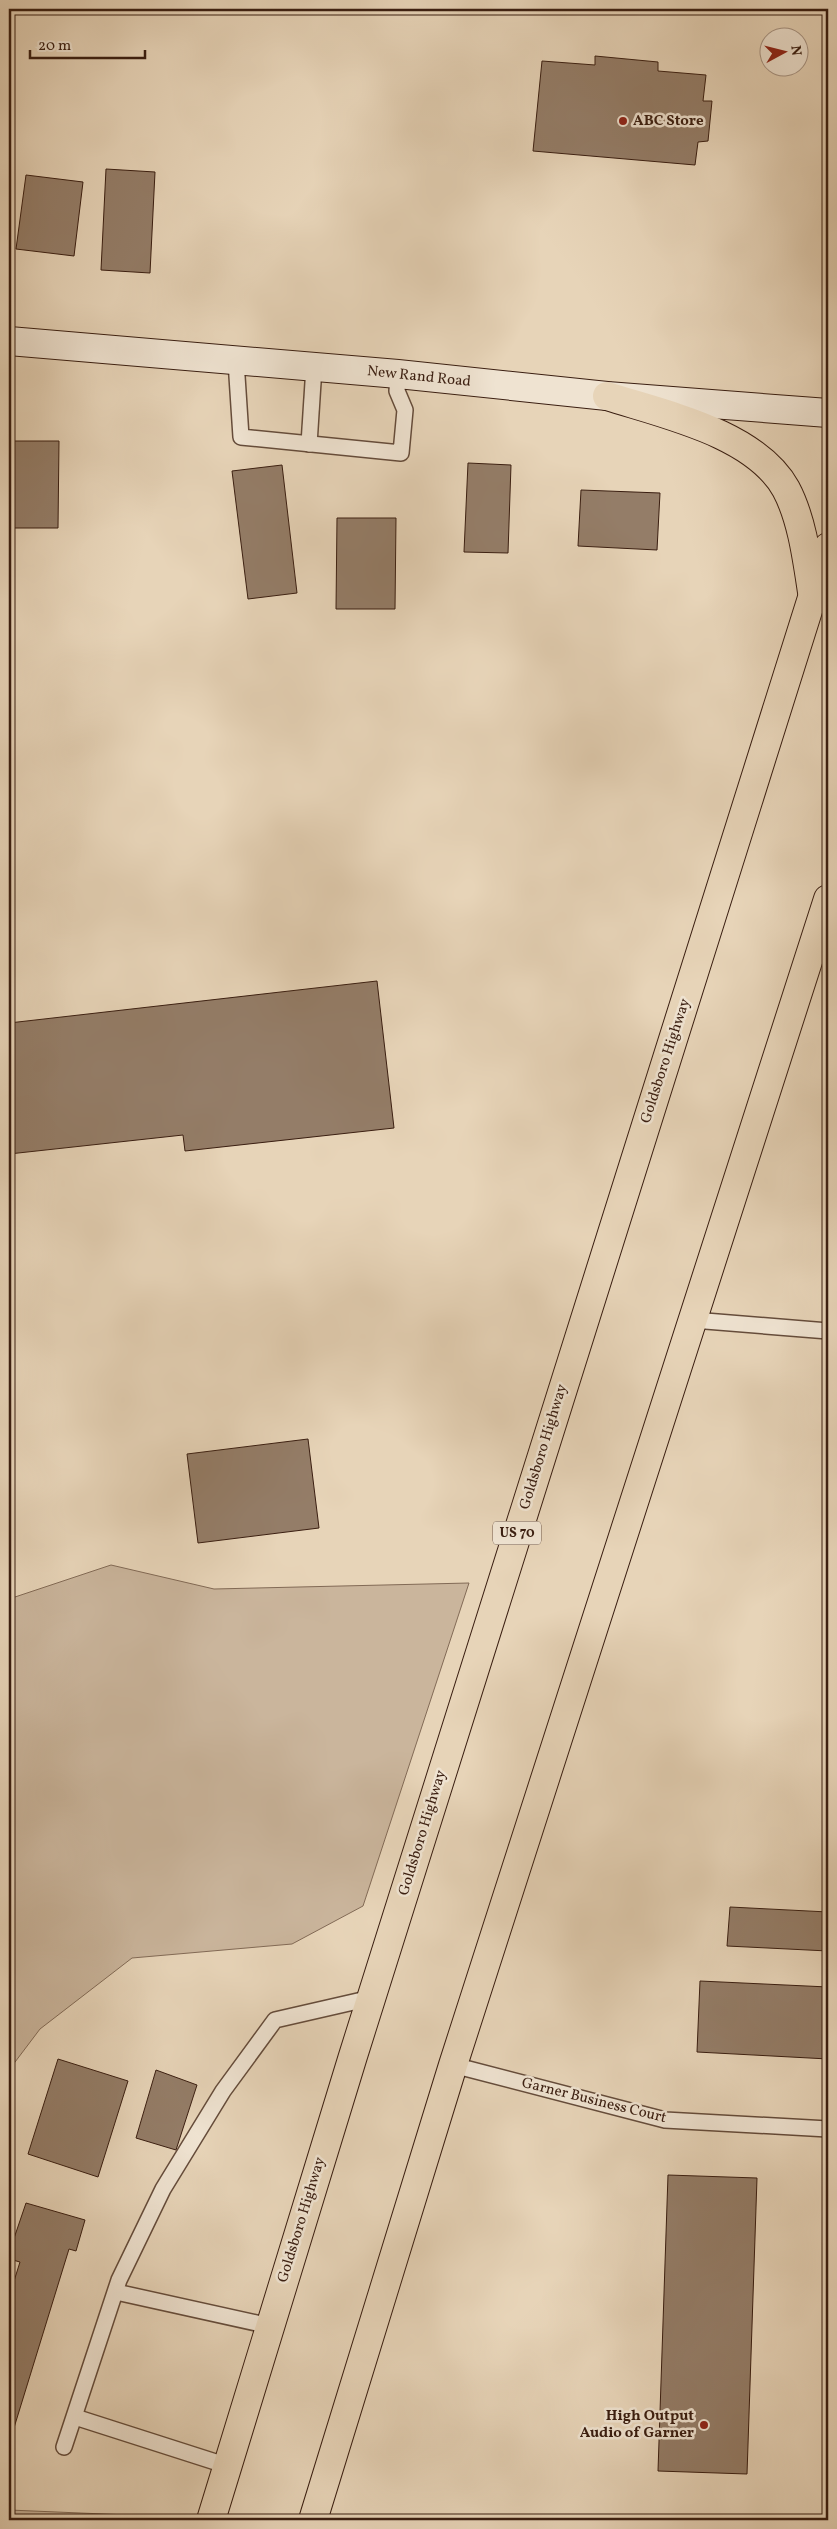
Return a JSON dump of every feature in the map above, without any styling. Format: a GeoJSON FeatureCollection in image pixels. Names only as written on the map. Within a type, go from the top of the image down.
{"type":"FeatureCollection","features":[{"type":"Feature","properties":{"kind":"main road"},"geometry":{"type":"LineString","coordinates":[[607,396],[694,424],[730,440],[770,468],[786,489],[797,520],[812,597]]}},
{"type":"Feature","properties":{"kind":"main road","name":"Goldsboro Highway"},"geometry":{"type":"LineString","coordinates":[[211,2520],[371,1998],[828,547]]}},
{"type":"Feature","properties":{"kind":"main road"},"geometry":{"type":"LineString","coordinates":[[313,2520],[452,2065],[828,898]]}},
{"type":"Feature","properties":{"kind":"street","name":"New Rand Road"},"geometry":{"type":"LineString","coordinates":[[9,341],[398,374],[607,396],[828,413]]}},
{"type":"Feature","properties":{"kind":"lane"},"geometry":{"type":"LineString","coordinates":[[236,361],[241,437],[401,453],[406,410],[397,390],[398,374]]}},
{"type":"Feature","properties":{"kind":"lane"},"geometry":{"type":"LineString","coordinates":[[309,444],[314,367]]}},
{"type":"Feature","properties":{"kind":"lane"},"geometry":{"type":"LineString","coordinates":[[692,1320],[828,1331]]}},
{"type":"Feature","properties":{"kind":"lane"},"geometry":{"type":"LineString","coordinates":[[64,2448],[116,2292],[163,2189],[223,2091],[275,2020],[371,1998]]}},
{"type":"Feature","properties":{"kind":"lane","name":"Garner Business Court"},"geometry":{"type":"LineString","coordinates":[[452,2065],[665,2120],[828,2129]]}},
{"type":"Feature","properties":{"kind":"lane"},"geometry":{"type":"LineString","coordinates":[[116,2292],[270,2326]]}},
{"type":"Feature","properties":{"kind":"lane"},"geometry":{"type":"LineString","coordinates":[[75,2417],[228,2466]]}},
{"type":"Feature","properties":{"kind":"shaded area"},"geometry":{"type":"Polygon","coordinates":[[[111,1565],[214,1589],[469,1583],[363,1906],[292,1944],[132,1958],[40,2029],[9,2070],[9,1599],[111,1565]]]}},
{"type":"Feature","properties":{"kind":"shaded area"},"geometry":{"type":"Polygon","coordinates":[[[9,2510],[128,2515],[127,2520],[9,2520],[9,2510]]]}},
{"type":"Feature","properties":{"kind":"building","name":"ABC Store"},"geometry":{"type":"Polygon","coordinates":[[[595,56],[658,62],[658,71],[706,75],[703,101],[712,101],[708,141],[698,142],[695,165],[533,151],[542,61],[595,65],[595,56]]]}},
{"type":"Feature","properties":{"kind":"building"},"geometry":{"type":"Polygon","coordinates":[[[106,169],[155,172],[150,273],[101,270],[106,169]]]}},
{"type":"Feature","properties":{"kind":"building"},"geometry":{"type":"Polygon","coordinates":[[[26,175],[83,182],[74,256],[16,249],[26,175]]]}},
{"type":"Feature","properties":{"kind":"building"},"geometry":{"type":"Polygon","coordinates":[[[9,441],[59,441],[58,528],[9,528],[9,441]]]}},
{"type":"Feature","properties":{"kind":"building"},"geometry":{"type":"Polygon","coordinates":[[[468,463],[511,465],[508,553],[464,552],[468,463]]]}},
{"type":"Feature","properties":{"kind":"building"},"geometry":{"type":"Polygon","coordinates":[[[282,465],[297,593],[248,599],[232,471],[282,465]]]}},
{"type":"Feature","properties":{"kind":"building"},"geometry":{"type":"Polygon","coordinates":[[[581,490],[660,493],[657,550],[578,546],[581,490]]]}},
{"type":"Feature","properties":{"kind":"building"},"geometry":{"type":"Polygon","coordinates":[[[337,518],[396,518],[395,609],[336,609],[337,518]]]}},
{"type":"Feature","properties":{"kind":"building"},"geometry":{"type":"Polygon","coordinates":[[[377,981],[394,1128],[185,1151],[183,1135],[9,1154],[9,1023],[377,981]]]}},
{"type":"Feature","properties":{"kind":"building"},"geometry":{"type":"Polygon","coordinates":[[[308,1439],[319,1528],[198,1543],[187,1454],[308,1439]]]}},
{"type":"Feature","properties":{"kind":"building"},"geometry":{"type":"Polygon","coordinates":[[[730,1907],[828,1912],[828,1951],[727,1946],[730,1907]]]}},
{"type":"Feature","properties":{"kind":"building"},"geometry":{"type":"Polygon","coordinates":[[[700,1981],[828,1987],[828,2059],[697,2052],[700,1981]]]}},
{"type":"Feature","properties":{"kind":"building"},"geometry":{"type":"Polygon","coordinates":[[[58,2059],[128,2081],[98,2177],[28,2154],[58,2059]]]}},
{"type":"Feature","properties":{"kind":"building"},"geometry":{"type":"Polygon","coordinates":[[[156,2070],[197,2085],[176,2150],[136,2138],[156,2070]]]}},
{"type":"Feature","properties":{"kind":"building"},"geometry":{"type":"Polygon","coordinates":[[[668,2175],[757,2178],[747,2474],[658,2471],[668,2175]]]}},
{"type":"Feature","properties":{"kind":"building"},"geometry":{"type":"Polygon","coordinates":[[[26,2203],[85,2220],[76,2251],[69,2249],[9,2444],[9,2297],[20,2262],[9,2259],[9,2253],[26,2203]]]}},
{"type":"Feature","properties":{"kind":"place","name":"ABC Store"},"geometry":{"type":"Point","coordinates":[623,121]}},
{"type":"Feature","properties":{"kind":"place","name":"High Output Audio of Garner"},"geometry":{"type":"Point","coordinates":[704,2425]}}]}
